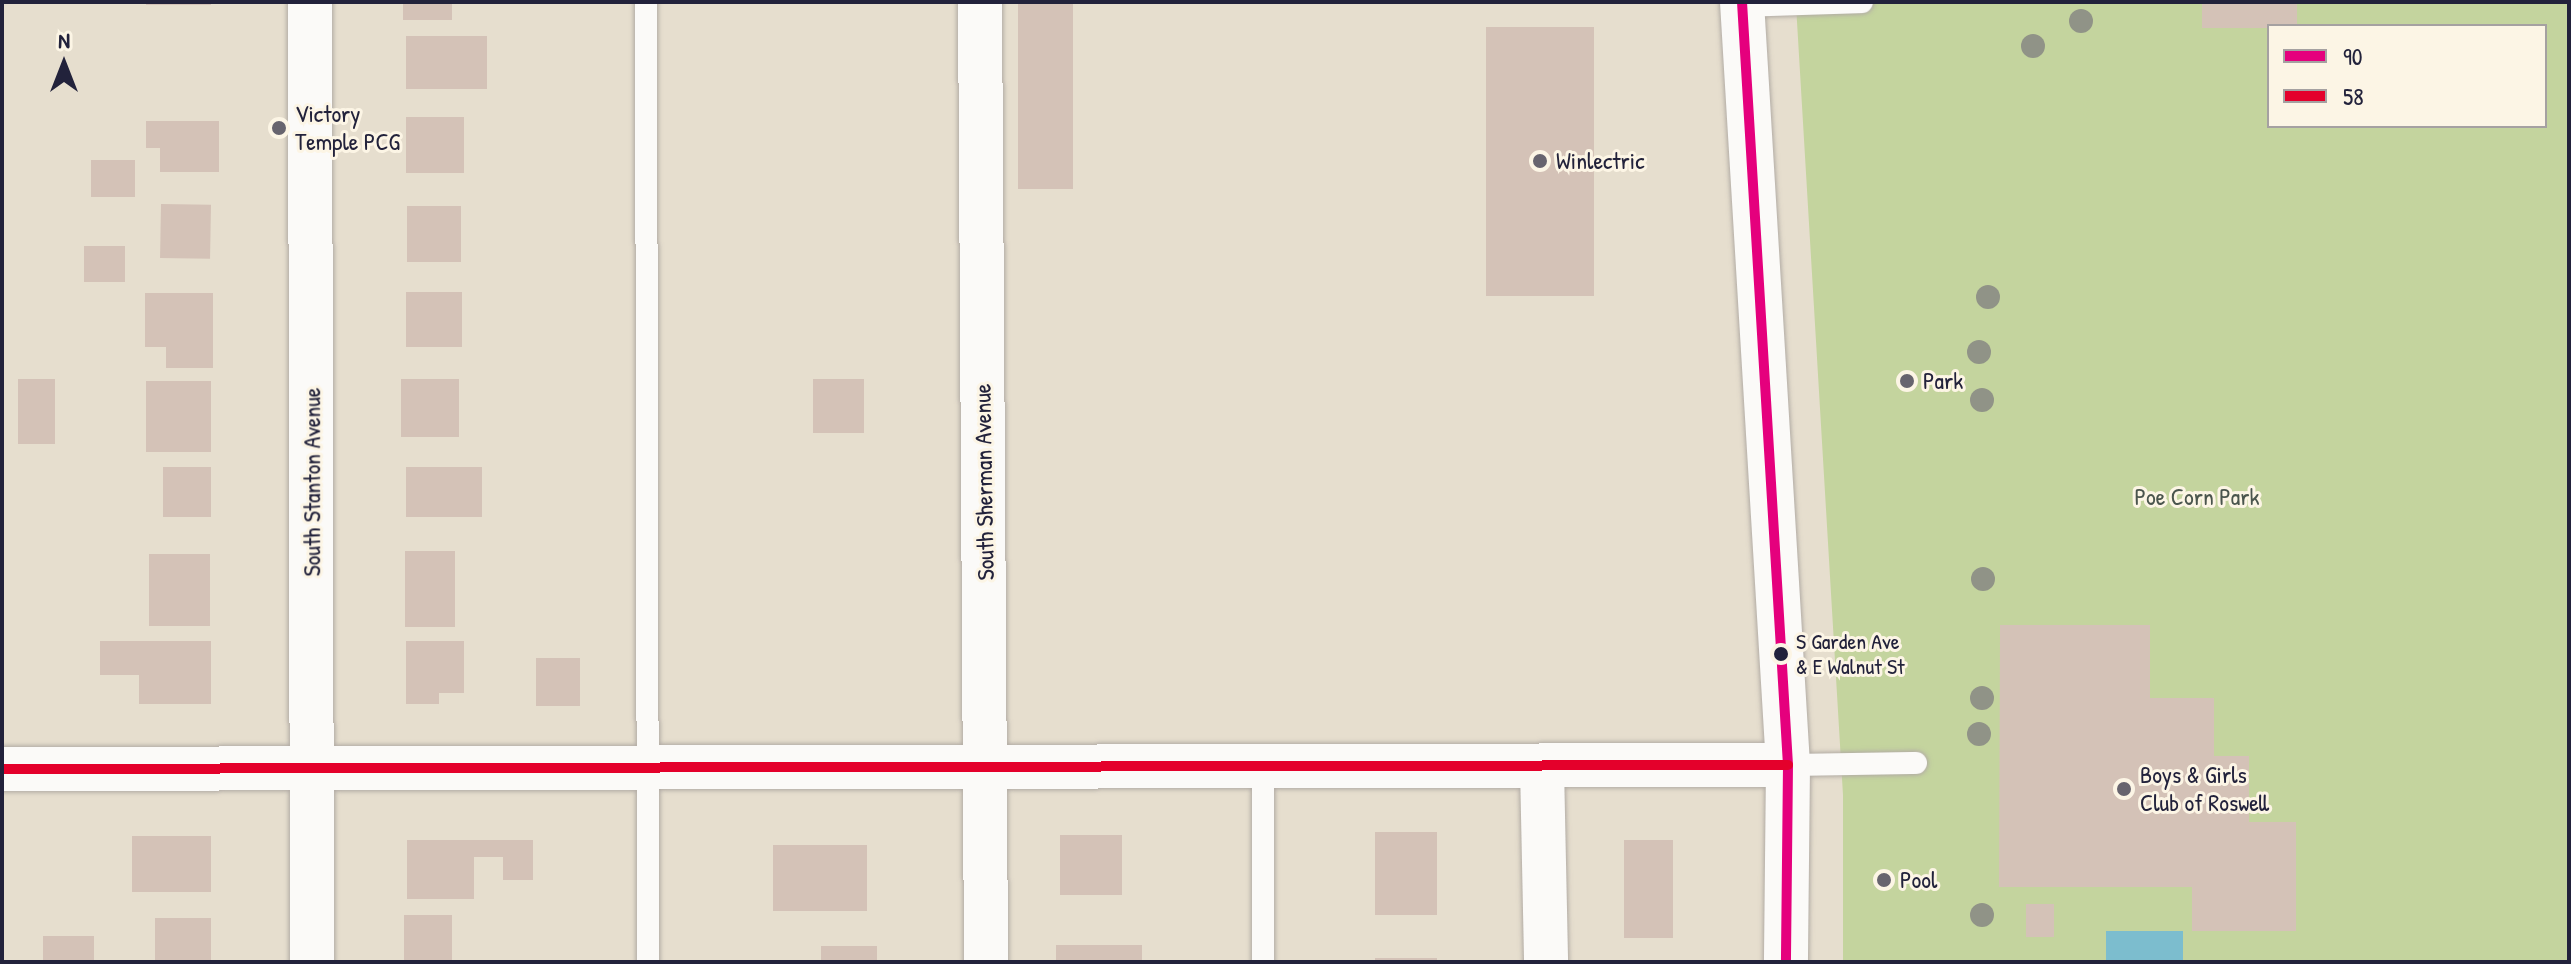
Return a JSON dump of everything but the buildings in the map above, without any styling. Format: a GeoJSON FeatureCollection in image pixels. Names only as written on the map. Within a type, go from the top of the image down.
{"type":"FeatureCollection","features":[{"type":"Feature","properties":{"kind":"street","name":"South Stanton Avenue"},"geometry":{"type":"LineString","coordinates":[[310,2],[312,962]]}},
{"type":"Feature","properties":{"kind":"street","name":"South Sherman Avenue"},"geometry":{"type":"LineString","coordinates":[[980,2],[986,962]]}},
{"type":"Feature","properties":{"kind":"street"},"geometry":{"type":"LineString","coordinates":[[1742,4],[1788,765],[1786,962]]}},
{"type":"Feature","properties":{"kind":"street"},"geometry":{"type":"LineString","coordinates":[[2,769],[314,771],[1788,765]]}},
{"type":"Feature","properties":{"kind":"street"},"geometry":{"type":"LineString","coordinates":[[1542,767],[1546,962]]}},
{"type":"Feature","properties":{"kind":"lane"},"geometry":{"type":"LineString","coordinates":[[646,2],[648,962]]}},
{"type":"Feature","properties":{"kind":"lane"},"geometry":{"type":"LineString","coordinates":[[1742,4],[1862,2]]}},
{"type":"Feature","properties":{"kind":"lane"},"geometry":{"type":"LineString","coordinates":[[1788,765],[1916,763]]}},
{"type":"Feature","properties":{"kind":"lane"},"geometry":{"type":"LineString","coordinates":[[1263,767],[1263,962]]}},
{"type":"Feature","properties":{"kind":"green space","name":"Poe Corn Park"},"geometry":{"type":"Polygon","coordinates":[[[1862,2],[2569,2],[2569,962],[1843,962],[1843,795],[1796,5],[1862,2]]]}},
{"type":"Feature","properties":{"kind":"water"},"geometry":{"type":"Polygon","coordinates":[[[2106,931],[2183,931],[2183,962],[2106,962],[2106,931]]]}},
{"type":"Feature","properties":{"kind":"transit line","name":"90"},"geometry":{"type":"LineString","coordinates":[[1742,2],[1788,765],[1786,962]]}},
{"type":"Feature","properties":{"kind":"transit line","name":"58"},"geometry":{"type":"LineString","coordinates":[[2,769],[1788,765]]}},
{"type":"Feature","properties":{"kind":"place","name":"Victory Temple PCG"},"geometry":{"type":"Point","coordinates":[279,128]}},
{"type":"Feature","properties":{"kind":"place","name":"Winlectric"},"geometry":{"type":"Point","coordinates":[1540,161]}},
{"type":"Feature","properties":{"kind":"place","name":"Park"},"geometry":{"type":"Point","coordinates":[1907,381]}},
{"type":"Feature","properties":{"kind":"place","name":"S Garden Ave & E Walnut St"},"geometry":{"type":"Point","coordinates":[1781,654]}},
{"type":"Feature","properties":{"kind":"place","name":"Boys & Girls Club of Roswell"},"geometry":{"type":"Point","coordinates":[2124,789]}},
{"type":"Feature","properties":{"kind":"place","name":"Pool"},"geometry":{"type":"Point","coordinates":[1884,880]}}]}
